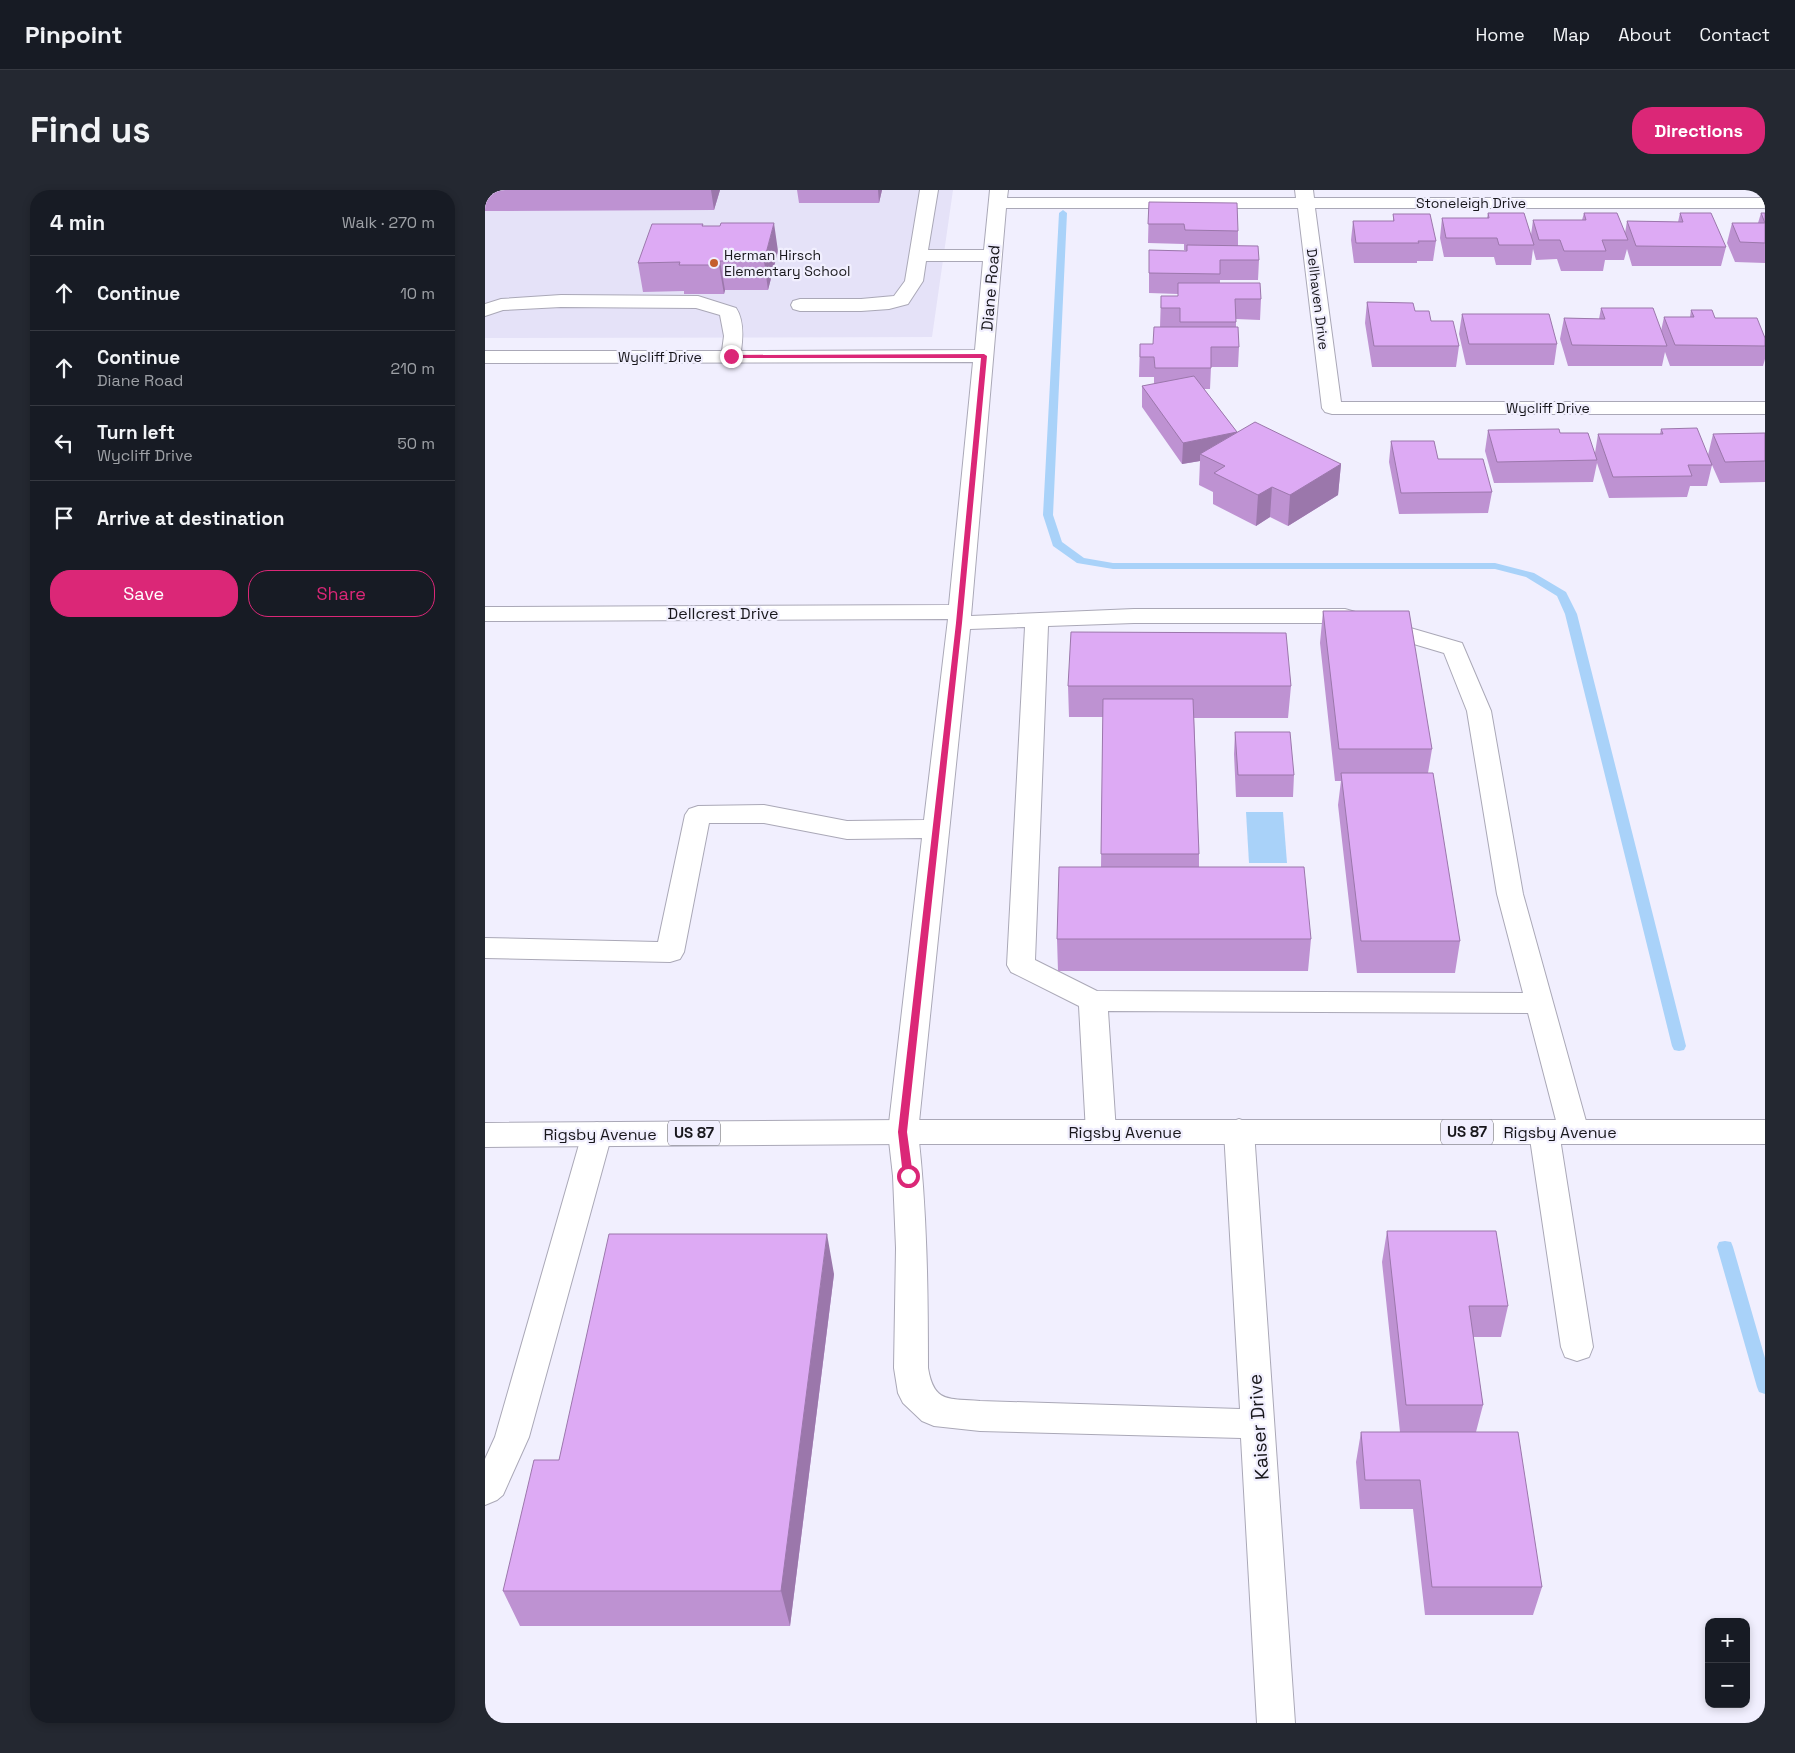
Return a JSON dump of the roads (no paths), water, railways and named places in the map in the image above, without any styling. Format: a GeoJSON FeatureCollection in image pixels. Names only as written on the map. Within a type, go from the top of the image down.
{"type":"FeatureCollection","features":[{"type":"Feature","properties":{"kind":"street"},"geometry":{"type":"LineString","coordinates":[[800,305],[889,304],[901,300],[914,281],[929,190]]}},
{"type":"Feature","properties":{"kind":"street","name":"Stoneleigh Drive"},"geometry":{"type":"LineString","coordinates":[[998,196],[1305,196],[1765,203]]}},
{"type":"Feature","properties":{"kind":"street","name":"Diane Road"},"geometry":{"type":"LineString","coordinates":[[998,196],[960,617],[903,1132],[908,1176],[912,1248],[911,1368],[915,1394],[934,1411],[980,1416],[1258,1424]]}},
{"type":"Feature","properties":{"kind":"street","name":"Dellhaven Drive"},"geometry":{"type":"LineString","coordinates":[[1305,196],[1332,408]]}},
{"type":"Feature","properties":{"kind":"street"},"geometry":{"type":"LineString","coordinates":[[917,255],[993,256]]}},
{"type":"Feature","properties":{"kind":"street"},"geometry":{"type":"LineString","coordinates":[[485,310],[501,305],[561,300],[698,302],[729,312],[734,336],[731,356]]}},
{"type":"Feature","properties":{"kind":"street","name":"Wycliff Drive"},"geometry":{"type":"LineString","coordinates":[[485,357],[984,356]]}},
{"type":"Feature","properties":{"kind":"street","name":"Wycliff Drive"},"geometry":{"type":"LineString","coordinates":[[1332,408],[1765,408]]}},
{"type":"Feature","properties":{"kind":"street","name":"Dellcrest Drive"},"geometry":{"type":"LineString","coordinates":[[485,614],[1037,619],[1134,616],[1345,616],[1454,648],[1479,712],[1511,894],[1539,1003]]}},
{"type":"Feature","properties":{"kind":"street"},"geometry":{"type":"LineString","coordinates":[[1037,619],[1021,965],[1093,1001],[1539,1003],[1574,1132]]}},
{"type":"Feature","properties":{"kind":"street"},"geometry":{"type":"LineString","coordinates":[[485,948],[670,952],[698,815],[764,814],[847,830],[936,829]]}},
{"type":"Feature","properties":{"kind":"street"},"geometry":{"type":"LineString","coordinates":[[1093,1001],[1101,1132]]}},
{"type":"Feature","properties":{"kind":"street","name":"Rigsby Avenue"},"geometry":{"type":"LineString","coordinates":[[485,1135],[1239,1131],[1765,1132]]}},
{"type":"Feature","properties":{"kind":"street","name":"Kaiser Drive"},"geometry":{"type":"LineString","coordinates":[[1239,1131],[1276,1723]]}},
{"type":"Feature","properties":{"kind":"street"},"geometry":{"type":"LineString","coordinates":[[1544,1132],[1577,1347]]}},
{"type":"Feature","properties":{"kind":"street"},"geometry":{"type":"LineString","coordinates":[[485,1489],[491,1484],[511,1437],[597,1134]]}},
{"type":"Feature","properties":{"kind":"water"},"geometry":{"type":"Polygon","coordinates":[[[1246,812],[1283,812],[1287,863],[1249,863],[1246,812]]]}},
{"type":"Feature","properties":{"kind":"waterway"},"geometry":{"type":"LineString","coordinates":[[1063,213],[1048,515],[1057,544],[1081,561],[1113,566],[1495,566],[1530,575],[1562,594],[1571,614],[1679,1046]]}},
{"type":"Feature","properties":{"kind":"waterway"},"geometry":{"type":"LineString","coordinates":[[1725,1247],[1765,1387]]}},
{"type":"Feature","properties":{"kind":"place","name":"Herman Hirsch Elementary School"},"geometry":{"type":"Point","coordinates":[714,263]}}]}
